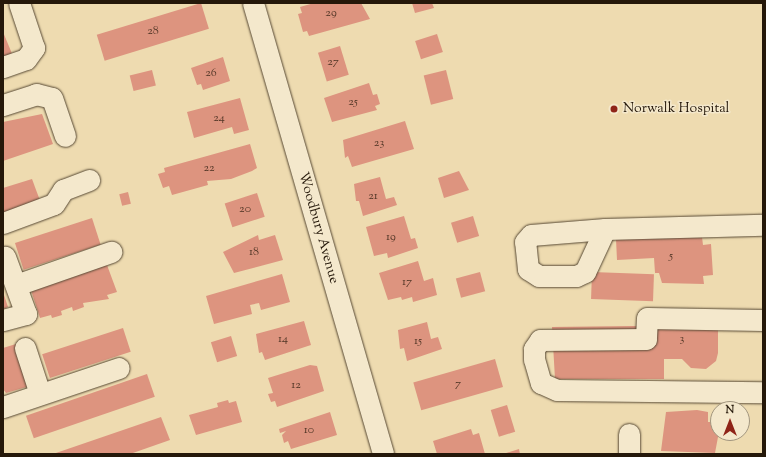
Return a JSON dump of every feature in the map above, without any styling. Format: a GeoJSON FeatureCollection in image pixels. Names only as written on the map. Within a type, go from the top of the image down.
{"type":"FeatureCollection","features":[{"type":"Feature","properties":{"kind":"street"},"geometry":{"type":"LineString","coordinates":[[3,67],[26,59],[34,48],[19,3]]}},
{"type":"Feature","properties":{"kind":"street","name":"Woodbury Avenue"},"geometry":{"type":"LineString","coordinates":[[253,3],[383,454]]}},
{"type":"Feature","properties":{"kind":"street"},"geometry":{"type":"LineString","coordinates":[[3,105],[36,94],[52,98],[65,136]]}},
{"type":"Feature","properties":{"kind":"street"},"geometry":{"type":"LineString","coordinates":[[3,223],[54,204],[63,190],[89,180]]}},
{"type":"Feature","properties":{"kind":"street"},"geometry":{"type":"LineString","coordinates":[[605,229],[585,272],[539,276],[528,269],[525,256],[525,242],[540,232],[605,229],[763,225]]}},
{"type":"Feature","properties":{"kind":"street"},"geometry":{"type":"LineString","coordinates":[[16,285],[111,252]]}},
{"type":"Feature","properties":{"kind":"street"},"geometry":{"type":"LineString","coordinates":[[3,320],[26,314],[5,257]]}},
{"type":"Feature","properties":{"kind":"street"},"geometry":{"type":"LineString","coordinates":[[763,320],[647,318],[646,339],[540,340],[534,349],[534,358],[541,383],[558,390],[763,392]]}},
{"type":"Feature","properties":{"kind":"street"},"geometry":{"type":"LineString","coordinates":[[25,348],[40,394]]}},
{"type":"Feature","properties":{"kind":"street"},"geometry":{"type":"LineString","coordinates":[[3,407],[119,368]]}},
{"type":"Feature","properties":{"kind":"building"},"geometry":{"type":"Polygon","coordinates":[[[201,3],[209,29],[105,61],[97,35],[201,3]]]}},
{"type":"Feature","properties":{"kind":"building"},"geometry":{"type":"Polygon","coordinates":[[[314,3],[361,3],[370,19],[309,36],[307,31],[303,32],[298,14],[302,13],[300,7],[314,3]]]}},
{"type":"Feature","properties":{"kind":"building"},"geometry":{"type":"Polygon","coordinates":[[[412,3],[432,3],[434,8],[415,13],[412,3]]]}},
{"type":"Feature","properties":{"kind":"building"},"geometry":{"type":"Polygon","coordinates":[[[3,32],[13,56],[3,60],[3,32]]]}},
{"type":"Feature","properties":{"kind":"building"},"geometry":{"type":"Polygon","coordinates":[[[437,34],[443,52],[421,59],[415,41],[437,34]]]}},
{"type":"Feature","properties":{"kind":"building"},"geometry":{"type":"Polygon","coordinates":[[[340,46],[349,75],[327,81],[318,53],[340,46]]]}},
{"type":"Feature","properties":{"kind":"building"},"geometry":{"type":"Polygon","coordinates":[[[223,57],[230,81],[203,90],[201,84],[197,85],[191,68],[223,57]]]}},
{"type":"Feature","properties":{"kind":"building"},"geometry":{"type":"Polygon","coordinates":[[[152,70],[156,86],[134,91],[130,76],[152,70]]]}},
{"type":"Feature","properties":{"kind":"building"},"geometry":{"type":"Polygon","coordinates":[[[446,70],[453,99],[431,105],[424,76],[446,70]]]}},
{"type":"Feature","properties":{"kind":"building"},"geometry":{"type":"Polygon","coordinates":[[[369,83],[373,95],[377,94],[380,104],[375,106],[377,110],[332,122],[324,98],[369,83]]]}},
{"type":"Feature","properties":{"kind":"building"},"geometry":{"type":"Polygon","coordinates":[[[240,98],[249,130],[234,134],[232,127],[194,138],[187,112],[240,98]]]}},
{"type":"Feature","properties":{"kind":"building"},"geometry":{"type":"Polygon","coordinates":[[[42,114],[53,144],[3,161],[3,122],[42,114]]]}},
{"type":"Feature","properties":{"kind":"building"},"geometry":{"type":"Polygon","coordinates":[[[405,121],[414,149],[352,167],[348,156],[345,158],[343,140],[405,121]]]}},
{"type":"Feature","properties":{"kind":"building"},"geometry":{"type":"Polygon","coordinates":[[[250,144],[257,168],[252,171],[231,179],[207,181],[208,185],[172,195],[169,186],[163,188],[158,174],[165,172],[164,168],[250,144]]]}},
{"type":"Feature","properties":{"kind":"building"},"geometry":{"type":"Polygon","coordinates":[[[459,171],[469,190],[444,198],[438,178],[459,171]]]}},
{"type":"Feature","properties":{"kind":"building"},"geometry":{"type":"Polygon","coordinates":[[[380,177],[386,199],[394,197],[397,205],[363,216],[359,201],[356,201],[354,184],[380,177]]]}},
{"type":"Feature","properties":{"kind":"building"},"geometry":{"type":"Polygon","coordinates":[[[32,179],[42,206],[3,219],[3,188],[32,179]]]}},
{"type":"Feature","properties":{"kind":"building"},"geometry":{"type":"Polygon","coordinates":[[[128,192],[131,204],[122,206],[119,194],[128,192]]]}},
{"type":"Feature","properties":{"kind":"building"},"geometry":{"type":"Polygon","coordinates":[[[257,193],[265,217],[232,227],[225,204],[257,193]]]}},
{"type":"Feature","properties":{"kind":"building"},"geometry":{"type":"Polygon","coordinates":[[[404,216],[411,239],[415,238],[418,248],[388,258],[387,253],[374,256],[366,227],[404,216]]]}},
{"type":"Feature","properties":{"kind":"building"},"geometry":{"type":"Polygon","coordinates":[[[473,216],[479,236],[457,243],[451,223],[473,216]]]}},
{"type":"Feature","properties":{"kind":"building"},"geometry":{"type":"Polygon","coordinates":[[[92,218],[101,245],[24,270],[15,243],[92,218]]]}},
{"type":"Feature","properties":{"kind":"building"},"geometry":{"type":"Polygon","coordinates":[[[663,232],[663,238],[702,237],[703,245],[711,244],[713,275],[703,276],[704,284],[662,283],[659,273],[655,273],[654,258],[617,260],[616,239],[647,238],[663,232]]]}},
{"type":"Feature","properties":{"kind":"building"},"geometry":{"type":"Polygon","coordinates":[[[258,235],[259,240],[275,235],[283,260],[234,273],[223,252],[258,235]]]}},
{"type":"Feature","properties":{"kind":"building"},"geometry":{"type":"Polygon","coordinates":[[[418,261],[424,281],[433,278],[437,295],[413,302],[412,297],[402,300],[401,297],[388,300],[379,273],[418,261]]]}},
{"type":"Feature","properties":{"kind":"building"},"geometry":{"type":"Polygon","coordinates":[[[107,265],[117,292],[107,295],[109,299],[83,303],[84,307],[73,311],[72,307],[61,311],[62,315],[52,318],[51,315],[40,318],[31,290],[107,265]]]}},
{"type":"Feature","properties":{"kind":"building"},"geometry":{"type":"Polygon","coordinates":[[[480,272],[485,291],[461,298],[456,278],[480,272]]]}},
{"type":"Feature","properties":{"kind":"building"},"geometry":{"type":"Polygon","coordinates":[[[592,272],[654,274],[653,301],[591,299],[592,272]]]}},
{"type":"Feature","properties":{"kind":"building"},"geometry":{"type":"Polygon","coordinates":[[[282,274],[290,302],[261,310],[259,303],[250,305],[252,314],[214,324],[206,296],[282,274]]]}},
{"type":"Feature","properties":{"kind":"building"},"geometry":{"type":"Polygon","coordinates":[[[3,292],[8,307],[3,309],[3,292]]]}},
{"type":"Feature","properties":{"kind":"building"},"geometry":{"type":"Polygon","coordinates":[[[304,321],[311,345],[265,360],[262,352],[259,353],[256,334],[304,321]]]}},
{"type":"Feature","properties":{"kind":"building"},"geometry":{"type":"Polygon","coordinates":[[[427,322],[431,339],[438,337],[442,349],[407,361],[404,348],[400,349],[398,330],[427,322]]]}},
{"type":"Feature","properties":{"kind":"building"},"geometry":{"type":"Polygon","coordinates":[[[718,325],[718,353],[716,361],[706,369],[691,368],[682,359],[664,359],[664,379],[555,379],[552,327],[718,325]]]}},
{"type":"Feature","properties":{"kind":"building"},"geometry":{"type":"Polygon","coordinates":[[[123,328],[131,352],[50,378],[42,354],[123,328]]]}},
{"type":"Feature","properties":{"kind":"building"},"geometry":{"type":"Polygon","coordinates":[[[231,336],[237,356],[217,362],[211,342],[231,336]]]}},
{"type":"Feature","properties":{"kind":"building"},"geometry":{"type":"Polygon","coordinates":[[[16,344],[30,386],[6,393],[3,389],[3,348],[16,344]]]}},
{"type":"Feature","properties":{"kind":"building"},"geometry":{"type":"Polygon","coordinates":[[[495,359],[503,387],[421,410],[413,382],[495,359]]]}},
{"type":"Feature","properties":{"kind":"building"},"geometry":{"type":"Polygon","coordinates":[[[310,365],[317,366],[324,391],[277,407],[275,401],[271,402],[268,394],[273,393],[268,378],[310,365]]]}},
{"type":"Feature","properties":{"kind":"building"},"geometry":{"type":"Polygon","coordinates":[[[147,374],[155,397],[34,438],[26,416],[147,374]]]}},
{"type":"Feature","properties":{"kind":"building"},"geometry":{"type":"Polygon","coordinates":[[[228,400],[229,403],[236,401],[242,422],[196,435],[189,415],[218,407],[217,403],[228,400]]]}},
{"type":"Feature","properties":{"kind":"building"},"geometry":{"type":"Polygon","coordinates":[[[507,405],[515,432],[499,437],[491,410],[507,405]]]}},
{"type":"Feature","properties":{"kind":"building"},"geometry":{"type":"Polygon","coordinates":[[[697,410],[708,412],[708,422],[710,422],[710,441],[717,441],[715,453],[661,451],[666,412],[697,410]]]}},
{"type":"Feature","properties":{"kind":"building"},"geometry":{"type":"Polygon","coordinates":[[[330,412],[337,435],[291,449],[288,441],[284,443],[282,435],[286,431],[280,433],[279,429],[330,412]]]}},
{"type":"Feature","properties":{"kind":"building"},"geometry":{"type":"Polygon","coordinates":[[[161,417],[170,440],[130,454],[53,454],[161,417]]]}},
{"type":"Feature","properties":{"kind":"building"},"geometry":{"type":"Polygon","coordinates":[[[471,429],[473,435],[479,433],[485,454],[437,454],[433,441],[471,429]]]}},
{"type":"Feature","properties":{"kind":"building"},"geometry":{"type":"Polygon","coordinates":[[[519,449],[520,454],[503,454],[519,449]]]}},
{"type":"Feature","properties":{"kind":"place","name":"Norwalk Hospital"},"geometry":{"type":"Point","coordinates":[614,109]}}]}
